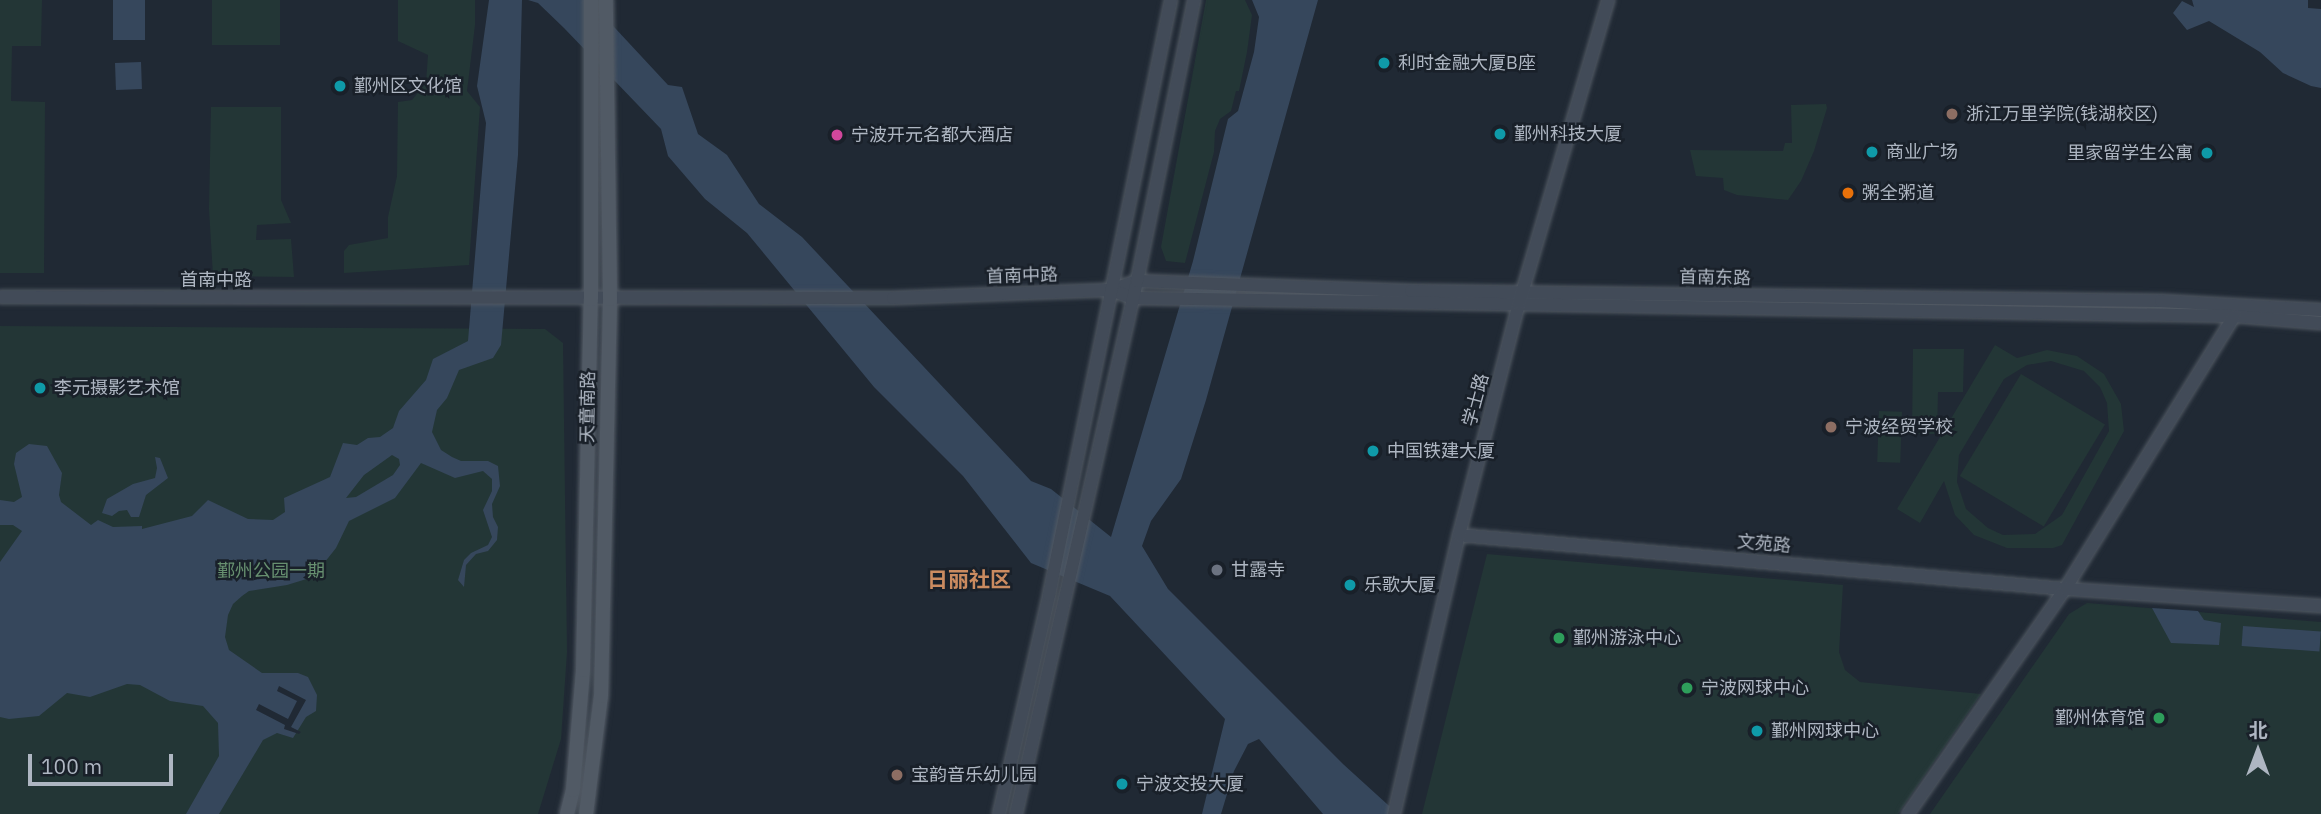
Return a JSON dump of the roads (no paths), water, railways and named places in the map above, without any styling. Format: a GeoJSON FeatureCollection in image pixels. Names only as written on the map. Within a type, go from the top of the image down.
{"type":"FeatureCollection","features":[{"type":"Feature","properties":{"kind":"main road","name":"天童南路"},"geometry":{"type":"LineString","coordinates":[[586,814],[601,696],[610,299],[606,0]]}},
{"type":"Feature","properties":{"kind":"main road"},"geometry":{"type":"LineString","coordinates":[[999,814],[1070,496],[1171,0]]}},
{"type":"Feature","properties":{"kind":"main road"},"geometry":{"type":"LineString","coordinates":[[1016,814],[1137,281],[1194,0]]}},
{"type":"Feature","properties":{"kind":"main road","name":"学士路"},"geometry":{"type":"LineString","coordinates":[[1395,807],[1459,534],[1521,298],[1608,0]]}},
{"type":"Feature","properties":{"kind":"main road","name":"天童南路"},"geometry":{"type":"LineString","coordinates":[[567,814],[573,790],[583,670],[592,299],[591,7]]}},
{"type":"Feature","properties":{"kind":"main road","name":"首南东路"},"geometry":{"type":"LineString","coordinates":[[1111,290],[1137,281],[1521,298],[2234,316],[2321,323]]}},
{"type":"Feature","properties":{"kind":"main road","name":"首南中路"},"geometry":{"type":"LineString","coordinates":[[610,299],[893,298],[1111,290],[1133,298],[1151,297]]}},
{"type":"Feature","properties":{"kind":"main road","name":"首南中路"},"geometry":{"type":"LineString","coordinates":[[0,297],[592,299]]}},
{"type":"Feature","properties":{"kind":"main road","name":"首南东路"},"geometry":{"type":"LineString","coordinates":[[1151,297],[2161,301],[2321,310]]}},
{"type":"Feature","properties":{"kind":"main road"},"geometry":{"type":"LineString","coordinates":[[592,299],[610,299]]}},
{"type":"Feature","properties":{"kind":"main road"},"geometry":{"type":"LineString","coordinates":[[1908,814],[2066,589],[2234,316]]}},
{"type":"Feature","properties":{"kind":"main road","name":"文苑路"},"geometry":{"type":"LineString","coordinates":[[1459,534],[2066,589],[2321,606]]}},
{"type":"Feature","properties":{"kind":"water"},"geometry":{"type":"Polygon","coordinates":[[[113,0],[145,0],[145,40],[113,40],[113,0]]]}},
{"type":"Feature","properties":{"kind":"water"},"geometry":{"type":"Polygon","coordinates":[[[489,0],[522,0],[518,155],[501,345],[493,358],[459,370],[447,398],[437,410],[432,432],[441,450],[452,457],[461,461],[488,461],[498,466],[500,486],[492,504],[493,517],[498,527],[497,540],[488,551],[476,554],[466,565],[464,587],[458,580],[464,560],[471,553],[488,545],[492,537],[483,510],[492,491],[492,479],[483,471],[455,478],[421,463],[395,498],[349,521],[336,548],[313,577],[287,585],[249,591],[233,604],[228,615],[225,637],[229,650],[262,673],[298,673],[308,677],[317,695],[316,711],[306,717],[293,738],[277,733],[263,740],[219,814],[186,814],[219,756],[218,723],[203,706],[170,701],[140,685],[127,684],[90,697],[67,693],[39,716],[9,719],[0,717],[0,562],[22,531],[13,525],[0,525],[0,500],[14,502],[22,497],[14,464],[16,453],[29,444],[47,446],[62,473],[59,495],[61,502],[91,525],[98,520],[113,527],[142,526],[142,529],[192,516],[208,500],[248,519],[273,520],[285,512],[284,498],[330,477],[343,443],[357,445],[368,438],[380,437],[393,428],[399,411],[426,380],[433,359],[468,341],[486,123],[477,86],[489,0]],[[392,455],[364,475],[346,498],[356,497],[393,475],[400,465],[399,459],[392,455]]]}},
{"type":"Feature","properties":{"kind":"water"},"geometry":{"type":"Polygon","coordinates":[[[528,0],[589,0],[668,85],[682,87],[698,134],[727,155],[759,204],[802,237],[1031,481],[1051,489],[1111,537],[1193,261],[1228,119],[1238,111],[1254,52],[1259,17],[1252,0],[1318,0],[1206,400],[1181,479],[1151,521],[1142,546],[1168,589],[1343,764],[1398,814],[1323,814],[1259,739],[1248,744],[1234,771],[1221,814],[1202,814],[1225,719],[1110,596],[1031,563],[963,476],[874,387],[747,233],[705,199],[668,156],[661,129],[564,28],[538,3],[528,0]]]}},
{"type":"Feature","properties":{"kind":"water"},"geometry":{"type":"Polygon","coordinates":[[[2192,0],[2308,0],[2308,8],[2321,9],[2321,88],[2283,73],[2260,52],[2209,21],[2187,30],[2173,13],[2182,1],[2194,7],[2192,0]]]}},
{"type":"Feature","properties":{"kind":"water"},"geometry":{"type":"Polygon","coordinates":[[[141,62],[142,89],[116,90],[115,63],[141,62]]]}},
{"type":"Feature","properties":{"kind":"water"},"geometry":{"type":"Polygon","coordinates":[[[155,457],[160,458],[168,478],[146,495],[139,517],[131,517],[127,510],[112,516],[102,513],[107,499],[133,484],[155,478],[155,457]]]}},
{"type":"Feature","properties":{"kind":"water"},"geometry":{"type":"Polygon","coordinates":[[[2152,608],[2198,611],[2204,620],[2221,623],[2219,645],[2171,643],[2152,608]]]}},
{"type":"Feature","properties":{"kind":"water"},"geometry":{"type":"Polygon","coordinates":[[[2243,626],[2321,631],[2319,651],[2242,646],[2243,626]]]}},
{"type":"Feature","properties":{"kind":"place","name":"利时金融大厦B座"},"geometry":{"type":"Point","coordinates":[1384,63]}},
{"type":"Feature","properties":{"kind":"place","name":"鄞州区文化馆"},"geometry":{"type":"Point","coordinates":[340,86]}},
{"type":"Feature","properties":{"kind":"place","name":"浙江万里学院(钱湖校区)"},"geometry":{"type":"Point","coordinates":[1952,114]}},
{"type":"Feature","properties":{"kind":"place","name":"鄞州科技大厦"},"geometry":{"type":"Point","coordinates":[1500,134]}},
{"type":"Feature","properties":{"kind":"place","name":"宁波开元名都大酒店"},"geometry":{"type":"Point","coordinates":[837,135]}},
{"type":"Feature","properties":{"kind":"place","name":"商业广场"},"geometry":{"type":"Point","coordinates":[1872,152]}},
{"type":"Feature","properties":{"kind":"place","name":"里家留学生公寓"},"geometry":{"type":"Point","coordinates":[2207,153]}},
{"type":"Feature","properties":{"kind":"place","name":"粥全粥道"},"geometry":{"type":"Point","coordinates":[1848,193]}},
{"type":"Feature","properties":{"kind":"place","name":"李元摄影艺术馆"},"geometry":{"type":"Point","coordinates":[40,388]}},
{"type":"Feature","properties":{"kind":"place","name":"宁波经贸学校"},"geometry":{"type":"Point","coordinates":[1831,427]}},
{"type":"Feature","properties":{"kind":"place","name":"中国铁建大厦"},"geometry":{"type":"Point","coordinates":[1373,451]}},
{"type":"Feature","properties":{"kind":"place","name":"甘露寺"},"geometry":{"type":"Point","coordinates":[1217,570]}},
{"type":"Feature","properties":{"kind":"place","name":"乐歌大厦"},"geometry":{"type":"Point","coordinates":[1350,585]}},
{"type":"Feature","properties":{"kind":"place","name":"鄞州游泳中心"},"geometry":{"type":"Point","coordinates":[1559,638]}},
{"type":"Feature","properties":{"kind":"place","name":"宁波网球中心"},"geometry":{"type":"Point","coordinates":[1687,688]}},
{"type":"Feature","properties":{"kind":"place","name":"鄞州体育馆"},"geometry":{"type":"Point","coordinates":[2159,718]}},
{"type":"Feature","properties":{"kind":"place","name":"鄞州网球中心"},"geometry":{"type":"Point","coordinates":[1757,731]}},
{"type":"Feature","properties":{"kind":"place","name":"宝韵音乐幼儿园"},"geometry":{"type":"Point","coordinates":[897,775]}},
{"type":"Feature","properties":{"kind":"place","name":"宁波交投大厦"},"geometry":{"type":"Point","coordinates":[1122,784]}},
{"type":"Feature","properties":{"kind":"district","name":"日丽社区"},"geometry":{"type":"Point","coordinates":[969,579]}},
{"type":"Feature","properties":{"kind":"park label","name":"鄞州公园一期"},"geometry":{"type":"Point","coordinates":[271,571]}}]}
